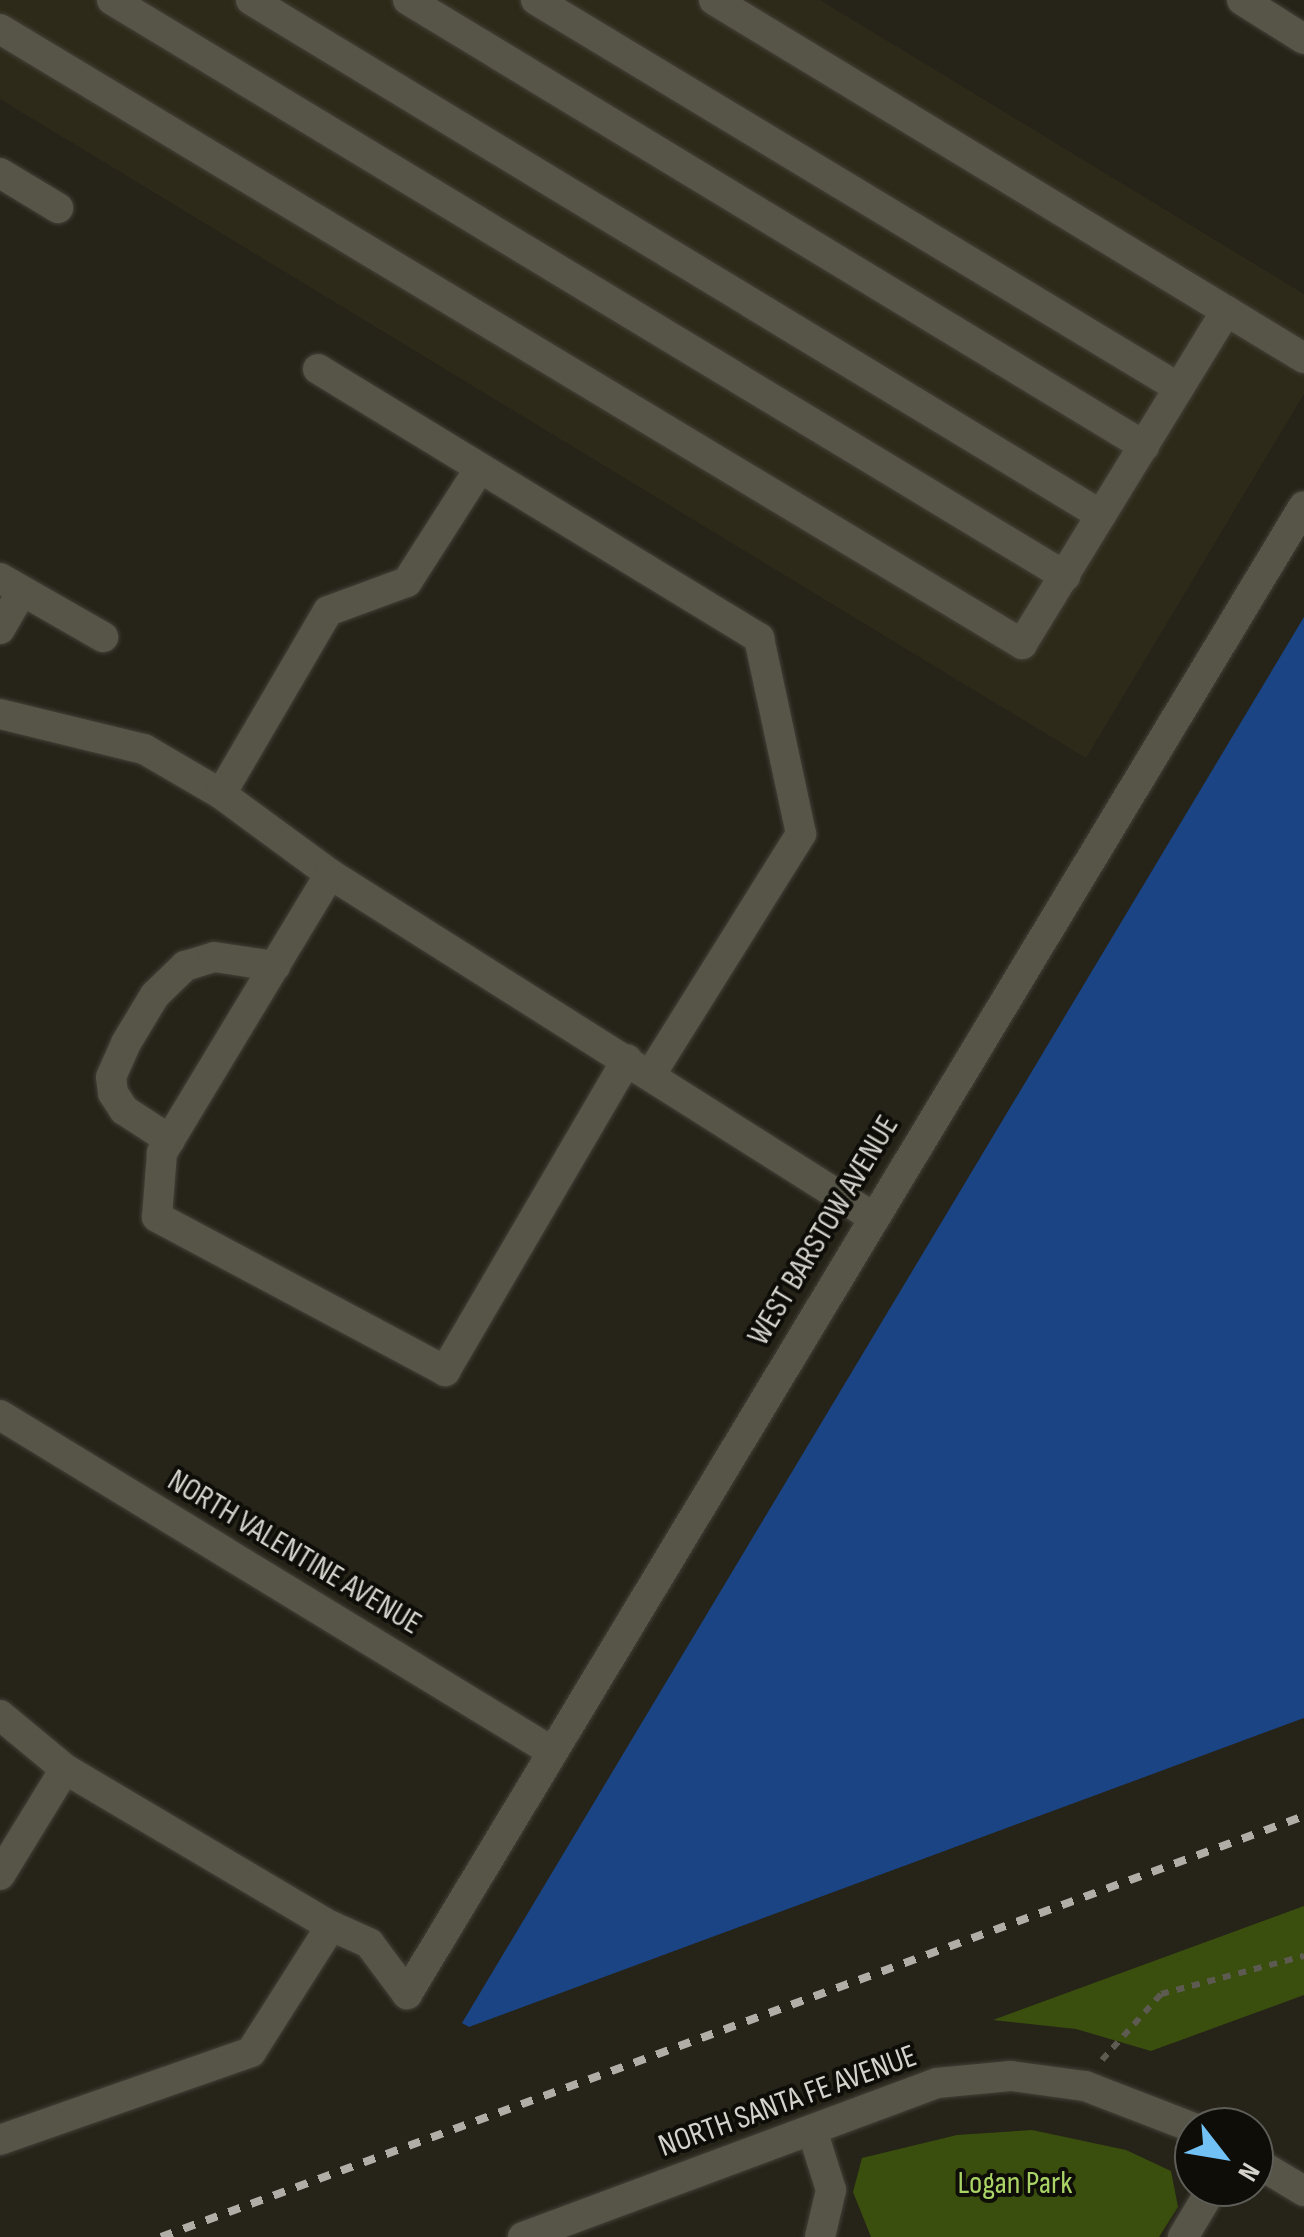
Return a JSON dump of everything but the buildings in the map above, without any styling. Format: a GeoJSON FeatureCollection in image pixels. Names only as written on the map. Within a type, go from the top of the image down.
{"type":"FeatureCollection","features":[{"type":"Feature","properties":{"kind":"street"},"geometry":{"type":"LineString","coordinates":[[112,0],[1064,576]]}},
{"type":"Feature","properties":{"kind":"street"},"geometry":{"type":"LineString","coordinates":[[251,0],[1101,516]]}},
{"type":"Feature","properties":{"kind":"street"},"geometry":{"type":"LineString","coordinates":[[408,0],[1144,446]]}},
{"type":"Feature","properties":{"kind":"street"},"geometry":{"type":"LineString","coordinates":[[536,0],[1179,388]]}},
{"type":"Feature","properties":{"kind":"street"},"geometry":{"type":"LineString","coordinates":[[714,0],[1304,358]]}},
{"type":"Feature","properties":{"kind":"street"},"geometry":{"type":"LineString","coordinates":[[1242,0],[1304,39]]}},
{"type":"Feature","properties":{"kind":"street"},"geometry":{"type":"LineString","coordinates":[[0,29],[1022,644],[1226,311]]}},
{"type":"Feature","properties":{"kind":"street"},"geometry":{"type":"LineString","coordinates":[[0,173],[58,208]]}},
{"type":"Feature","properties":{"kind":"street"},"geometry":{"type":"LineString","coordinates":[[318,369],[759,638],[801,834],[639,1067],[445,1371],[158,1216],[162,1153],[330,874]]}},
{"type":"Feature","properties":{"kind":"street"},"geometry":{"type":"LineString","coordinates":[[221,794],[328,611],[406,582],[480,468]]}},
{"type":"Feature","properties":{"kind":"street","name":"WEST BARSTOW AVENUE"},"geometry":{"type":"LineString","coordinates":[[331,1926],[369,1944],[407,1994],[1304,506]]}},
{"type":"Feature","properties":{"kind":"street"},"geometry":{"type":"LineString","coordinates":[[0,629],[11,585],[103,637]]}},
{"type":"Feature","properties":{"kind":"street"},"geometry":{"type":"LineString","coordinates":[[0,714],[144,749],[221,794],[330,874],[874,1217]]}},
{"type":"Feature","properties":{"kind":"street"},"geometry":{"type":"LineString","coordinates":[[170,1140],[124,1110],[113,1093],[111,1077],[136,1027],[185,966],[214,957],[276,966]]}},
{"type":"Feature","properties":{"kind":"street","name":"NORTH VALENTINE AVENUE"},"geometry":{"type":"LineString","coordinates":[[0,1414],[551,1750]]}},
{"type":"Feature","properties":{"kind":"street"},"geometry":{"type":"LineString","coordinates":[[0,1715],[65,1769],[331,1926],[251,2052],[0,2140]]}},
{"type":"Feature","properties":{"kind":"street"},"geometry":{"type":"LineString","coordinates":[[0,1876],[65,1769]]}},
{"type":"Feature","properties":{"kind":"street","name":"NORTH SANTA FE AVENUE"},"geometry":{"type":"LineString","coordinates":[[523,2237],[937,2083],[1010,2076],[1085,2086]]}},
{"type":"Feature","properties":{"kind":"street"},"geometry":{"type":"LineString","coordinates":[[1085,2086],[1174,2120]]}},
{"type":"Feature","properties":{"kind":"street"},"geometry":{"type":"LineString","coordinates":[[812,2130],[831,2190],[820,2237]]}},
{"type":"Feature","properties":{"kind":"street"},"geometry":{"type":"LineString","coordinates":[[1274,2173],[1304,2191]]}},
{"type":"Feature","properties":{"kind":"street"},"geometry":{"type":"LineString","coordinates":[[1183,2237],[1201,2207]]}},
{"type":"Feature","properties":{"kind":"path"},"geometry":{"type":"LineString","coordinates":[[1085,2086],[1118,2035],[1161,1994],[1304,1956]]}},
{"type":"Feature","properties":{"kind":"shaded area"},"geometry":{"type":"Polygon","coordinates":[[[0,0],[820,0],[1304,294],[1304,394],[1086,758],[0,99],[0,0]]]}},
{"type":"Feature","properties":{"kind":"green space"},"geometry":{"type":"Polygon","coordinates":[[[1304,1906],[1304,1995],[1151,2051],[1076,2029],[993,2020],[1304,1906]]]}},
{"type":"Feature","properties":{"kind":"green space","name":"Logan Park"},"geometry":{"type":"Polygon","coordinates":[[[1032,2130],[1126,2150],[1171,2171],[1174,2207],[1178,2207],[1159,2237],[871,2237],[853,2192],[862,2158],[957,2135],[1032,2130]]]}},
{"type":"Feature","properties":{"kind":"water"},"geometry":{"type":"Polygon","coordinates":[[[1304,617],[1304,1718],[469,2027],[462,2023],[1304,617]]]}},
{"type":"Feature","properties":{"kind":"railway"},"geometry":{"type":"LineString","coordinates":[[161,2237],[1304,1816]]}}]}
